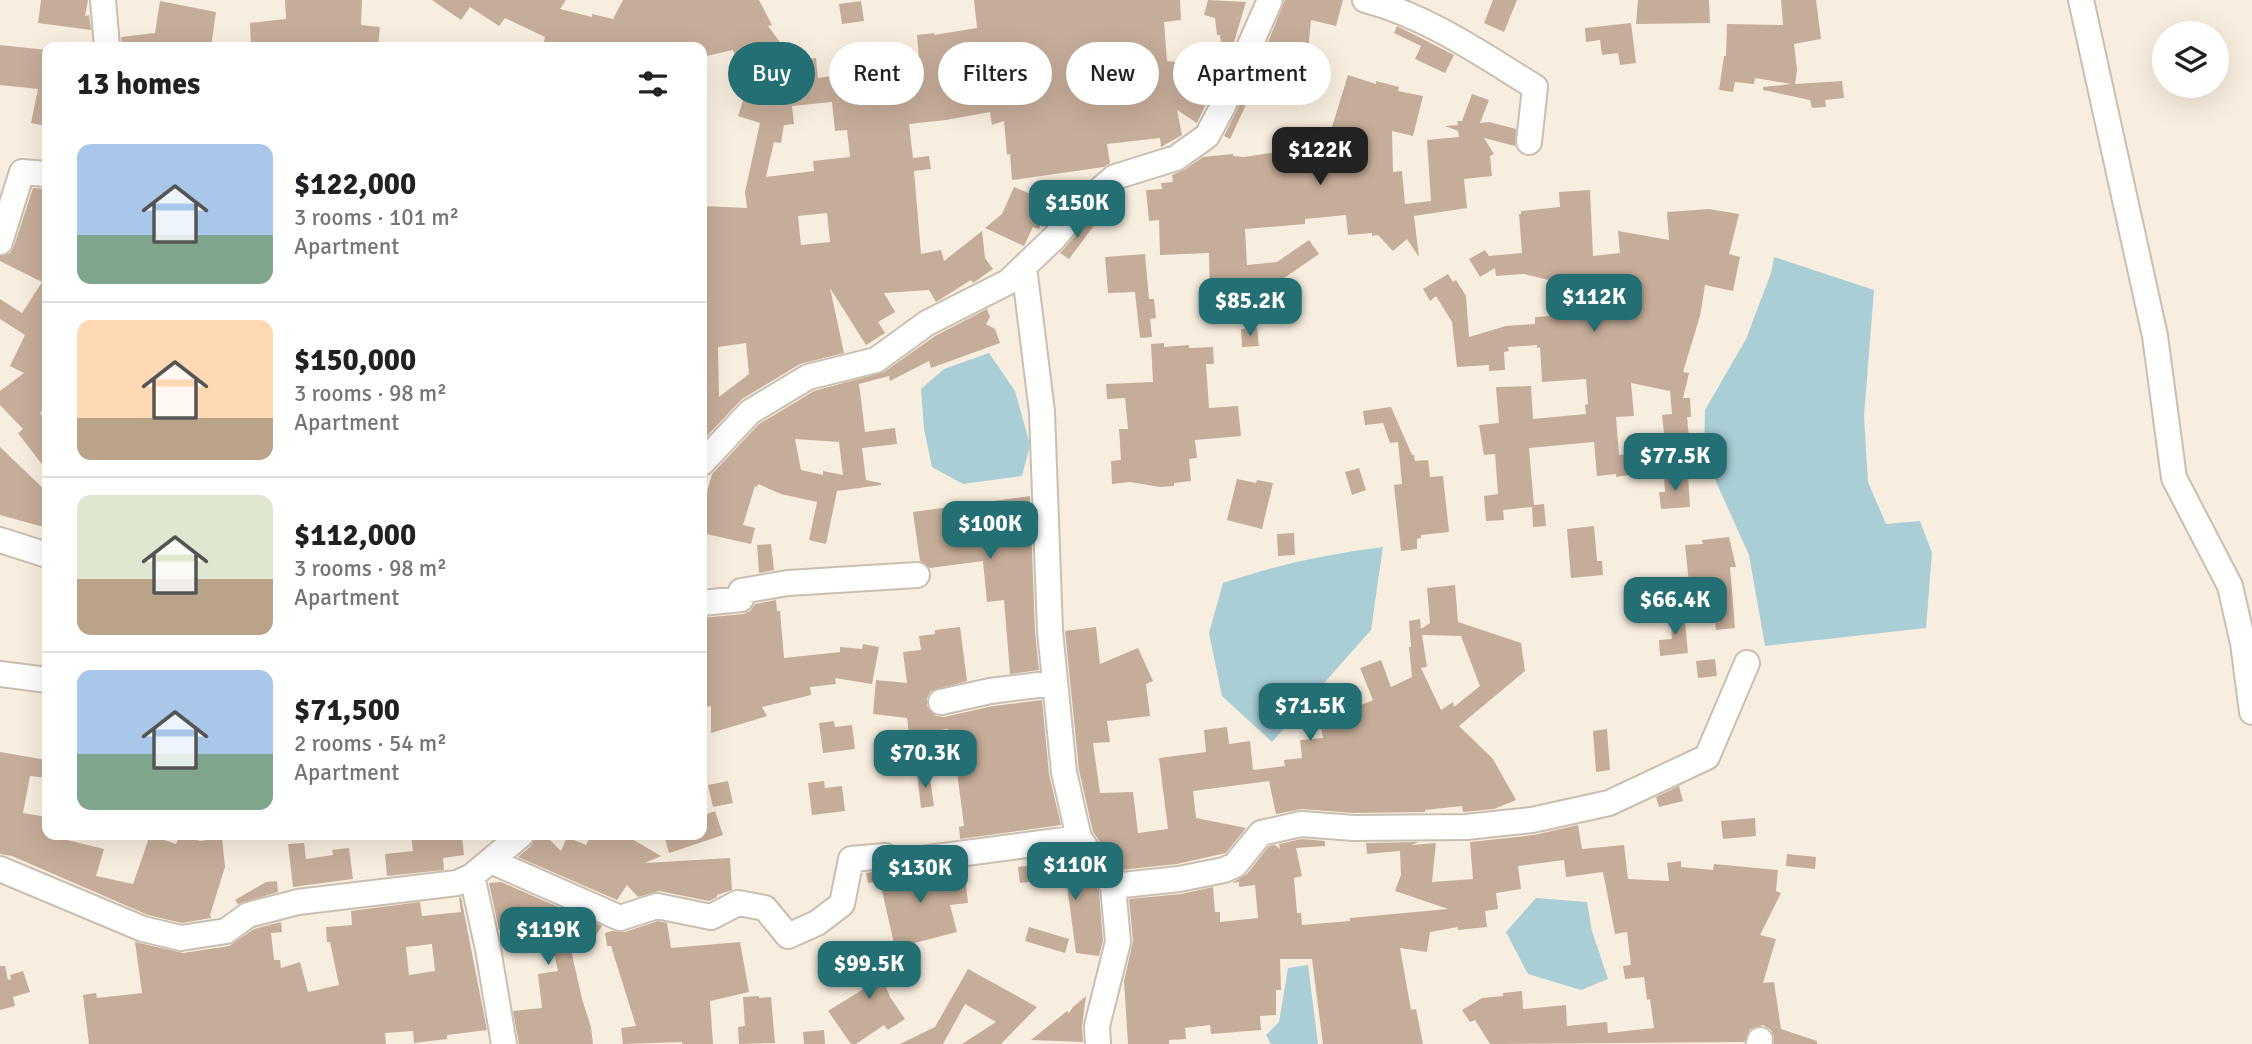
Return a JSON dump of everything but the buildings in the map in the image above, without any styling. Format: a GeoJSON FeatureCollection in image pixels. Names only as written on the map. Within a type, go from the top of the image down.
{"type":"FeatureCollection","features":[{"type":"Feature","properties":{"kind":"street"},"geometry":{"type":"LineString","coordinates":[[103,0],[107,42]]}},
{"type":"Feature","properties":{"kind":"street"},"geometry":{"type":"LineString","coordinates":[[710,443],[750,412],[808,377],[876,360],[927,323],[1008,282],[1055,237],[1083,204],[1115,177],[1177,158],[1207,136],[1270,0]]}},
{"type":"Feature","properties":{"kind":"street"},"geometry":{"type":"LineString","coordinates":[[1365,0],[1385,5],[1442,30],[1535,88],[1529,142]]}},
{"type":"Feature","properties":{"kind":"street"},"geometry":{"type":"LineString","coordinates":[[2081,0],[2155,336],[2174,478],[2230,586],[2243,643],[2252,712]]}},
{"type":"Feature","properties":{"kind":"street"},"geometry":{"type":"LineString","coordinates":[[0,243],[22,172],[42,174]]}},
{"type":"Feature","properties":{"kind":"street"},"geometry":{"type":"LineString","coordinates":[[1024,267],[1042,412],[1050,631],[1064,772],[1079,838],[1113,886],[1118,942],[1097,1026],[1098,1044]]}},
{"type":"Feature","properties":{"kind":"street"},"geometry":{"type":"LineString","coordinates":[[0,540],[42,553]]}},
{"type":"Feature","properties":{"kind":"street"},"geometry":{"type":"LineString","coordinates":[[707,603],[741,600],[741,591],[788,583],[917,575]]}},
{"type":"Feature","properties":{"kind":"street"},"geometry":{"type":"LineString","coordinates":[[1113,886],[1179,879],[1224,870],[1235,865],[1261,833],[1301,824],[1354,828],[1466,827],[1532,820],[1609,803],[1707,757],[1747,663]]}},
{"type":"Feature","properties":{"kind":"street"},"geometry":{"type":"LineString","coordinates":[[0,674],[42,679]]}},
{"type":"Feature","properties":{"kind":"street"},"geometry":{"type":"LineString","coordinates":[[941,702],[990,691],[1054,683]]}},
{"type":"Feature","properties":{"kind":"street"},"geometry":{"type":"LineString","coordinates":[[492,861],[620,918],[657,906],[711,917],[738,903],[765,908],[788,936],[817,923],[842,904],[852,859],[885,856],[891,863],[1079,838]]}},
{"type":"Feature","properties":{"kind":"street"},"geometry":{"type":"LineString","coordinates":[[0,869],[143,929],[181,938],[226,931],[248,915],[298,902],[457,883],[472,876],[515,840]]}},
{"type":"Feature","properties":{"kind":"street"},"geometry":{"type":"LineString","coordinates":[[472,876],[504,1044]]}},
{"type":"Feature","properties":{"kind":"water"},"geometry":{"type":"Polygon","coordinates":[[[1774,257],[1874,290],[1864,416],[1868,482],[1886,524],[1920,521],[1932,553],[1926,628],[1765,646],[1749,555],[1704,455],[1705,410],[1746,339],[1771,273],[1774,257]]]}},
{"type":"Feature","properties":{"kind":"water"},"geometry":{"type":"Polygon","coordinates":[[[989,353],[1015,391],[1030,445],[1022,476],[963,484],[932,467],[924,429],[921,389],[944,369],[989,353]]]}},
{"type":"Feature","properties":{"kind":"water"},"geometry":{"type":"Polygon","coordinates":[[[1383,547],[1371,630],[1272,742],[1222,696],[1209,633],[1223,583],[1302,561],[1383,547]]]}},
{"type":"Feature","properties":{"kind":"water"},"geometry":{"type":"Polygon","coordinates":[[[1536,898],[1587,902],[1592,931],[1608,979],[1581,990],[1528,974],[1506,932],[1536,898]]]}},
{"type":"Feature","properties":{"kind":"water"},"geometry":{"type":"Polygon","coordinates":[[[1308,965],[1318,1044],[1271,1044],[1266,1035],[1279,1022],[1288,968],[1308,965]]]}}]}
